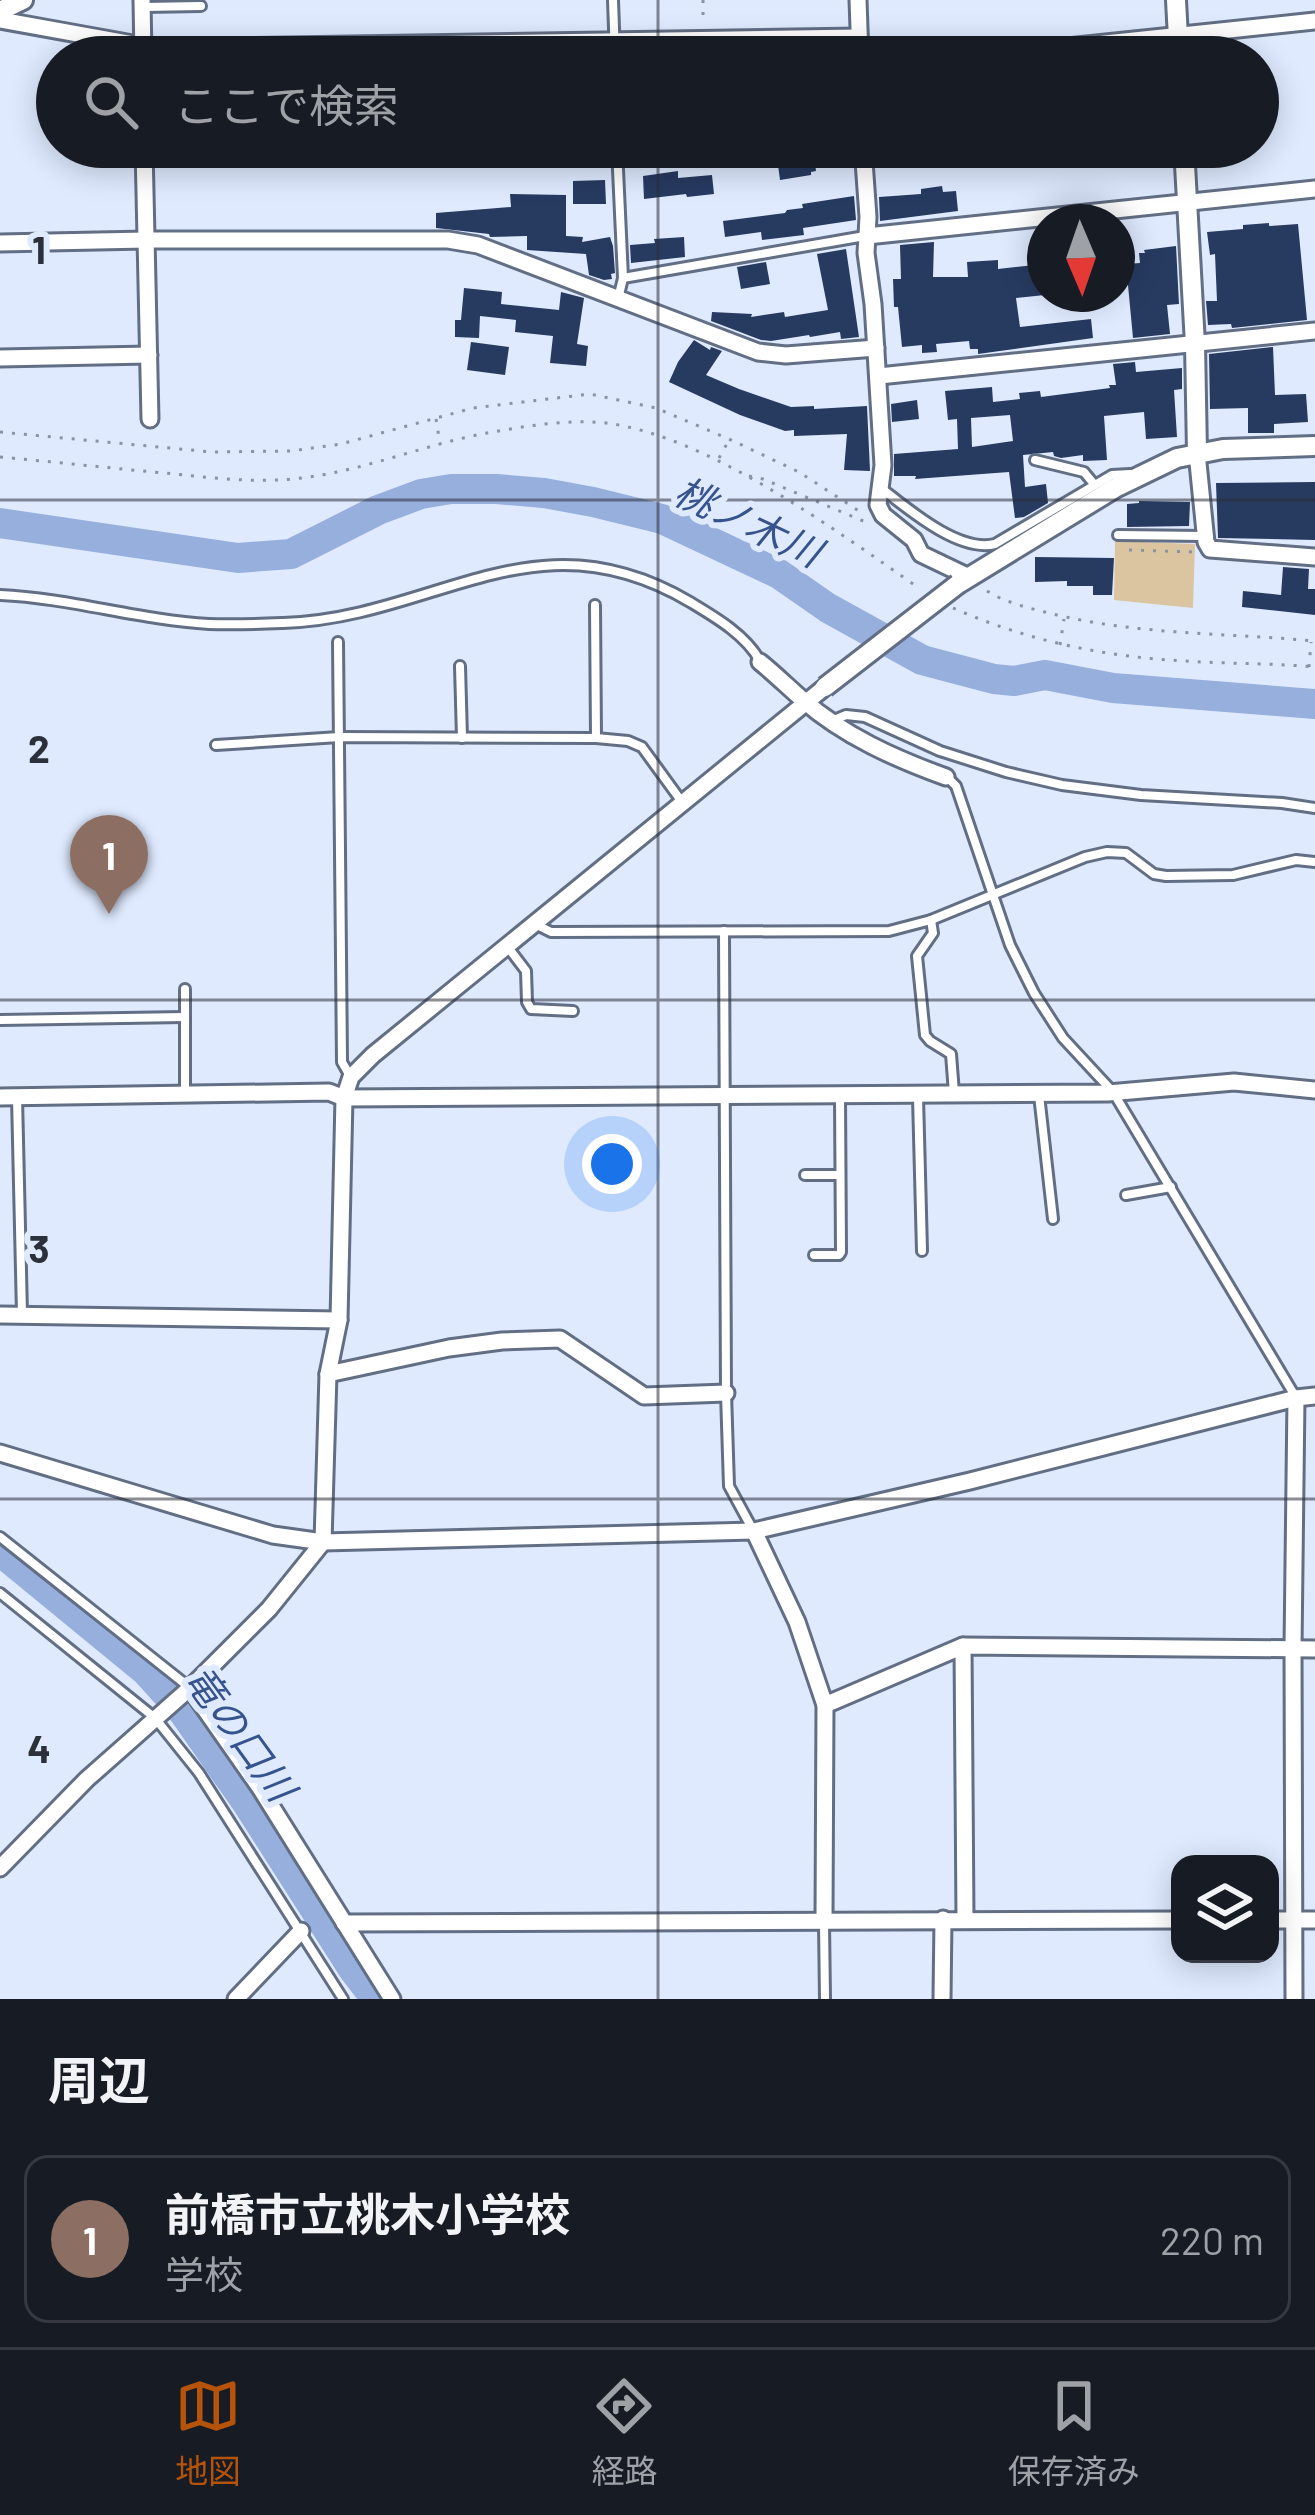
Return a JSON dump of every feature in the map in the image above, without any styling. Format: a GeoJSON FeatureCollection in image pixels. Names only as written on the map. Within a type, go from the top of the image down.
{"type":"FeatureCollection","features":[{"type":"Feature","properties":{"kind":"street"},"geometry":{"type":"LineString","coordinates":[[0,16],[23,0]]}},
{"type":"Feature","properties":{"kind":"street"},"geometry":{"type":"LineString","coordinates":[[858,0],[859,36]]}},
{"type":"Feature","properties":{"kind":"street"},"geometry":{"type":"LineString","coordinates":[[1176,0],[1178,35]]}},
{"type":"Feature","properties":{"kind":"street"},"geometry":{"type":"LineString","coordinates":[[142,3],[143,36]]}},
{"type":"Feature","properties":{"kind":"street"},"geometry":{"type":"LineString","coordinates":[[0,16],[79,36]]}},
{"type":"Feature","properties":{"kind":"street"},"geometry":{"type":"LineString","coordinates":[[1169,36],[1315,21]]}},
{"type":"Feature","properties":{"kind":"street"},"geometry":{"type":"LineString","coordinates":[[144,168],[150,419]]}},
{"type":"Feature","properties":{"kind":"street"},"geometry":{"type":"LineString","coordinates":[[864,168],[866,253],[879,376],[880,510],[914,540],[921,554],[970,583]]}},
{"type":"Feature","properties":{"kind":"street"},"geometry":{"type":"LineString","coordinates":[[1185,168],[1197,453],[1206,542],[1215,550],[1315,557]]}},
{"type":"Feature","properties":{"kind":"street"},"geometry":{"type":"LineString","coordinates":[[867,236],[1315,188]]}},
{"type":"Feature","properties":{"kind":"street"},"geometry":{"type":"LineString","coordinates":[[0,243],[448,240],[478,244],[742,348],[772,355],[876,348]]}},
{"type":"Feature","properties":{"kind":"street"},"geometry":{"type":"LineString","coordinates":[[879,376],[1315,331]]}},
{"type":"Feature","properties":{"kind":"street"},"geometry":{"type":"LineString","coordinates":[[0,358],[149,355]]}},
{"type":"Feature","properties":{"kind":"street"},"geometry":{"type":"LineString","coordinates":[[0,1868],[87,1779],[190,1688],[269,1609],[323,1542],[328,1374],[339,1320],[344,1098],[351,1077],[824,687],[970,583],[1139,474],[1177,458],[1223,449],[1315,446]]}},
{"type":"Feature","properties":{"kind":"street"},"geometry":{"type":"LineString","coordinates":[[760,662],[806,703],[890,756],[946,777]]}},
{"type":"Feature","properties":{"kind":"street"},"geometry":{"type":"LineString","coordinates":[[9,1097],[329,1091],[344,1098],[1039,1094],[1234,1082],[1315,1090]]}},
{"type":"Feature","properties":{"kind":"street"},"geometry":{"type":"LineString","coordinates":[[0,1315],[339,1320]]}},
{"type":"Feature","properties":{"kind":"street"},"geometry":{"type":"LineString","coordinates":[[328,1374],[449,1348],[560,1339],[644,1396],[726,1393]]}},
{"type":"Feature","properties":{"kind":"street"},"geometry":{"type":"LineString","coordinates":[[0,1453],[273,1535],[323,1542],[754,1532],[1315,1396]]}},
{"type":"Feature","properties":{"kind":"street"},"geometry":{"type":"LineString","coordinates":[[1294,1999],[1296,1398]]}},
{"type":"Feature","properties":{"kind":"street"},"geometry":{"type":"LineString","coordinates":[[754,1532],[797,1622],[825,1705],[824,1919]]}},
{"type":"Feature","properties":{"kind":"street"},"geometry":{"type":"LineString","coordinates":[[825,1705],[963,1646],[1315,1648]]}},
{"type":"Feature","properties":{"kind":"street"},"geometry":{"type":"LineString","coordinates":[[963,1646],[965,1919]]}},
{"type":"Feature","properties":{"kind":"street"},"geometry":{"type":"LineString","coordinates":[[190,1688],[260,1788],[392,1999]]}},
{"type":"Feature","properties":{"kind":"street"},"geometry":{"type":"LineString","coordinates":[[943,1919],[943,1999]]}},
{"type":"Feature","properties":{"kind":"street"},"geometry":{"type":"LineString","coordinates":[[344,1923],[1171,1920]]}},
{"type":"Feature","properties":{"kind":"street"},"geometry":{"type":"LineString","coordinates":[[1279,1920],[1315,1920]]}},
{"type":"Feature","properties":{"kind":"street"},"geometry":{"type":"LineString","coordinates":[[236,1999],[301,1930]]}},
{"type":"Feature","properties":{"kind":"lane"},"geometry":{"type":"LineString","coordinates":[[613,0],[614,36]]}},
{"type":"Feature","properties":{"kind":"lane"},"geometry":{"type":"LineString","coordinates":[[142,3],[201,6]]}},
{"type":"Feature","properties":{"kind":"lane"},"geometry":{"type":"LineString","coordinates":[[617,299],[622,278],[618,168]]}},
{"type":"Feature","properties":{"kind":"lane"},"geometry":{"type":"LineString","coordinates":[[622,278],[867,236]]}},
{"type":"Feature","properties":{"kind":"lane"},"geometry":{"type":"LineString","coordinates":[[1035,460],[1084,472],[1094,484]]}},
{"type":"Feature","properties":{"kind":"lane"},"geometry":{"type":"LineString","coordinates":[[880,487],[929,523],[982,547],[995,544],[1112,475],[1139,474]]}},
{"type":"Feature","properties":{"kind":"lane"},"geometry":{"type":"LineString","coordinates":[[1118,535],[1206,542]]}},
{"type":"Feature","properties":{"kind":"lane"},"geometry":{"type":"LineString","coordinates":[[0,595],[207,623],[316,622],[495,573],[539,565],[583,565],[624,572],[678,595],[751,646],[760,662]]}},
{"type":"Feature","properties":{"kind":"lane"},"geometry":{"type":"LineString","coordinates":[[596,605],[596,738]]}},
{"type":"Feature","properties":{"kind":"lane"},"geometry":{"type":"LineString","coordinates":[[338,642],[342,1062],[351,1077]]}},
{"type":"Feature","properties":{"kind":"lane"},"geometry":{"type":"LineString","coordinates":[[460,666],[462,738]]}},
{"type":"Feature","properties":{"kind":"lane"},"geometry":{"type":"LineString","coordinates":[[832,720],[865,717],[940,752],[1062,785],[1315,808]]}},
{"type":"Feature","properties":{"kind":"lane"},"geometry":{"type":"LineString","coordinates":[[216,745],[339,737],[628,741],[642,747],[683,803]]}},
{"type":"Feature","properties":{"kind":"lane"},"geometry":{"type":"LineString","coordinates":[[946,777],[956,786],[1020,967],[1063,1037],[1113,1092],[1296,1398]]}},
{"type":"Feature","properties":{"kind":"lane"},"geometry":{"type":"LineString","coordinates":[[535,924],[551,932],[890,931],[931,920],[1107,852],[1126,853],[1154,874],[1166,876],[1228,876],[1296,860],[1315,862]]}},
{"type":"Feature","properties":{"kind":"lane"},"geometry":{"type":"LineString","coordinates":[[931,920],[933,933],[917,956],[923,1025],[930,1041],[951,1054],[954,1094]]}},
{"type":"Feature","properties":{"kind":"lane"},"geometry":{"type":"LineString","coordinates":[[724,931],[729,1486],[754,1532]]}},
{"type":"Feature","properties":{"kind":"lane"},"geometry":{"type":"LineString","coordinates":[[507,946],[526,971],[531,1009],[573,1011]]}},
{"type":"Feature","properties":{"kind":"lane"},"geometry":{"type":"LineString","coordinates":[[184,989],[185,1094]]}},
{"type":"Feature","properties":{"kind":"lane"},"geometry":{"type":"LineString","coordinates":[[0,1020],[185,1018]]}},
{"type":"Feature","properties":{"kind":"lane"},"geometry":{"type":"LineString","coordinates":[[1039,1094],[1053,1219]]}},
{"type":"Feature","properties":{"kind":"lane"},"geometry":{"type":"LineString","coordinates":[[918,1095],[922,1251]]}},
{"type":"Feature","properties":{"kind":"lane"},"geometry":{"type":"LineString","coordinates":[[814,1256],[839,1256],[841,1252],[839,1096]]}},
{"type":"Feature","properties":{"kind":"lane"},"geometry":{"type":"LineString","coordinates":[[9,1097],[22,1315]]}},
{"type":"Feature","properties":{"kind":"lane"},"geometry":{"type":"LineString","coordinates":[[805,1175],[840,1175]]}},
{"type":"Feature","properties":{"kind":"lane"},"geometry":{"type":"LineString","coordinates":[[1126,1195],[1171,1187]]}},
{"type":"Feature","properties":{"kind":"lane"},"geometry":{"type":"LineString","coordinates":[[0,1537],[190,1688]]}},
{"type":"Feature","properties":{"kind":"lane"},"geometry":{"type":"LineString","coordinates":[[0,1593],[154,1718],[199,1773],[343,1999]]}},
{"type":"Feature","properties":{"kind":"lane"},"geometry":{"type":"LineString","coordinates":[[824,1919],[825,1999]]}},
{"type":"Feature","properties":{"kind":"path"},"geometry":{"type":"LineString","coordinates":[[703,0],[703,15]]}},
{"type":"Feature","properties":{"kind":"path"},"geometry":{"type":"LineString","coordinates":[[0,431],[242,454],[291,451],[341,444],[509,402],[590,394],[656,408],[729,439],[799,472],[857,508],[875,525],[748,476]]}},
{"type":"Feature","properties":{"kind":"path"},"geometry":{"type":"LineString","coordinates":[[435,418],[440,444]]}},
{"type":"Feature","properties":{"kind":"path"},"geometry":{"type":"LineString","coordinates":[[0,457],[271,480],[345,470],[522,427],[605,423],[655,436],[748,476],[920,589]]}},
{"type":"Feature","properties":{"kind":"path"},"geometry":{"type":"LineString","coordinates":[[718,461],[729,439]]}},
{"type":"Feature","properties":{"kind":"path"},"geometry":{"type":"LineString","coordinates":[[1129,550],[1194,552],[1206,542]]}},
{"type":"Feature","properties":{"kind":"path"},"geometry":{"type":"LineString","coordinates":[[951,607],[1034,640],[1060,645],[1135,657],[1312,667],[1313,640],[1134,629],[1013,603],[970,583]]}},
{"type":"Feature","properties":{"kind":"path"},"geometry":{"type":"LineString","coordinates":[[1060,645],[1065,617]]}},
{"type":"Feature","properties":{"kind":"shaded area"},"geometry":{"type":"Polygon","coordinates":[[[1115,541],[1195,544],[1193,608],[1114,600],[1115,541]]]}},
{"type":"Feature","properties":{"kind":"building"},"geometry":{"type":"Polygon","coordinates":[[[778,168],[816,168],[811,175],[780,180],[778,168]]]}},
{"type":"Feature","properties":{"kind":"building"},"geometry":{"type":"Polygon","coordinates":[[[678,171],[678,178],[712,175],[714,194],[644,199],[643,176],[678,171]]]}},
{"type":"Feature","properties":{"kind":"building"},"geometry":{"type":"Polygon","coordinates":[[[605,180],[606,204],[573,204],[573,181],[605,180]]]}},
{"type":"Feature","properties":{"kind":"building"},"geometry":{"type":"Polygon","coordinates":[[[942,186],[943,192],[956,191],[958,211],[880,221],[879,197],[921,194],[921,189],[942,186]]]}},
{"type":"Feature","properties":{"kind":"building"},"geometry":{"type":"Polygon","coordinates":[[[510,194],[566,195],[566,236],[583,237],[582,242],[610,237],[612,279],[589,275],[586,254],[527,250],[527,236],[490,237],[436,228],[436,213],[511,207],[510,194]]]}},
{"type":"Feature","properties":{"kind":"building"},"geometry":{"type":"Polygon","coordinates":[[[854,196],[856,220],[803,228],[804,235],[762,240],[761,232],[725,237],[723,221],[785,213],[803,208],[802,204],[854,196]]]}},
{"type":"Feature","properties":{"kind":"building"},"geometry":{"type":"Polygon","coordinates":[[[1298,224],[1307,320],[1232,328],[1231,324],[1208,325],[1206,301],[1217,301],[1215,254],[1210,255],[1207,232],[1298,224]]]}},
{"type":"Feature","properties":{"kind":"building"},"geometry":{"type":"Polygon","coordinates":[[[684,237],[685,257],[631,263],[630,245],[684,237]]]}},
{"type":"Feature","properties":{"kind":"building"},"geometry":{"type":"Polygon","coordinates":[[[934,242],[933,277],[968,277],[967,262],[998,260],[998,269],[1027,266],[1027,297],[1016,298],[1020,327],[1091,319],[1093,338],[978,354],[978,349],[970,349],[969,341],[936,344],[937,352],[922,353],[922,345],[902,347],[893,279],[901,279],[900,245],[934,242]]]}},
{"type":"Feature","properties":{"kind":"building"},"geometry":{"type":"Polygon","coordinates":[[[1176,246],[1179,304],[1167,305],[1170,334],[1133,338],[1135,263],[1140,263],[1139,253],[1176,246]]]}},
{"type":"Feature","properties":{"kind":"building"},"geometry":{"type":"Polygon","coordinates":[[[846,249],[859,337],[841,339],[840,332],[761,340],[711,321],[712,312],[751,317],[784,312],[785,317],[828,310],[817,254],[846,249]]]}},
{"type":"Feature","properties":{"kind":"building"},"geometry":{"type":"Polygon","coordinates":[[[766,262],[770,284],[741,289],[737,267],[766,262]]]}},
{"type":"Feature","properties":{"kind":"building"},"geometry":{"type":"Polygon","coordinates":[[[464,288],[502,292],[501,304],[559,310],[561,292],[584,298],[577,344],[588,346],[586,366],[550,363],[553,336],[515,332],[516,320],[480,316],[479,338],[455,337],[464,288]]]}},
{"type":"Feature","properties":{"kind":"building"},"geometry":{"type":"Polygon","coordinates":[[[694,340],[722,351],[706,375],[739,389],[791,407],[867,406],[870,471],[844,470],[847,434],[794,436],[794,430],[740,415],[669,382],[694,340]]]}},
{"type":"Feature","properties":{"kind":"building"},"geometry":{"type":"Polygon","coordinates":[[[471,342],[509,347],[505,375],[467,370],[471,342]]]}},
{"type":"Feature","properties":{"kind":"building"},"geometry":{"type":"Polygon","coordinates":[[[1273,347],[1275,395],[1306,394],[1308,422],[1274,424],[1274,433],[1248,433],[1248,408],[1210,409],[1209,354],[1273,347]]]}},
{"type":"Feature","properties":{"kind":"building"},"geometry":{"type":"Polygon","coordinates":[[[1135,362],[1136,372],[1182,368],[1182,389],[1174,390],[1177,437],[1146,439],[1144,412],[1104,416],[1107,460],[1083,461],[1083,455],[1061,458],[1053,452],[1023,455],[1025,487],[1046,484],[1048,503],[1024,517],[1015,518],[1009,472],[915,479],[894,476],[894,454],[958,449],[957,419],[948,420],[945,391],[992,387],[993,402],[1020,399],[1019,393],[1040,391],[1041,397],[1110,388],[1116,385],[1113,364],[1135,362]],[[1010,415],[971,418],[972,447],[1013,441],[1010,415]]]}},
{"type":"Feature","properties":{"kind":"building"},"geometry":{"type":"Polygon","coordinates":[[[917,400],[919,419],[892,422],[891,404],[917,400]]]}},
{"type":"Feature","properties":{"kind":"building"},"geometry":{"type":"Polygon","coordinates":[[[1315,482],[1315,540],[1218,538],[1216,483],[1315,482]]]}},
{"type":"Feature","properties":{"kind":"building"},"geometry":{"type":"Polygon","coordinates":[[[1190,502],[1189,526],[1127,527],[1127,504],[1190,502]]]}},
{"type":"Feature","properties":{"kind":"building"},"geometry":{"type":"Polygon","coordinates":[[[1035,557],[1114,558],[1112,595],[1093,595],[1093,586],[1067,586],[1067,581],[1035,582],[1035,557]]]}},
{"type":"Feature","properties":{"kind":"building"},"geometry":{"type":"Polygon","coordinates":[[[1283,567],[1309,569],[1315,615],[1242,607],[1243,591],[1281,595],[1283,567]]]}},
{"type":"Feature","properties":{"kind":"waterway","name":"桃ノ木川"},"geometry":{"type":"LineString","coordinates":[[0,523],[238,558],[291,554],[421,494],[451,489],[544,493],[662,519],[779,574],[828,608],[922,660],[994,679],[1045,675],[1113,688],[1315,704]]}},
{"type":"Feature","properties":{"kind":"waterway","name":"竜の口川"},"geometry":{"type":"LineString","coordinates":[[0,1551],[146,1671],[184,1713],[376,1999]]}},
{"type":"Feature","properties":{"kind":"place","name":"前橋市立桃木小学校"},"geometry":{"type":"Point","coordinates":[109,914]}}]}
